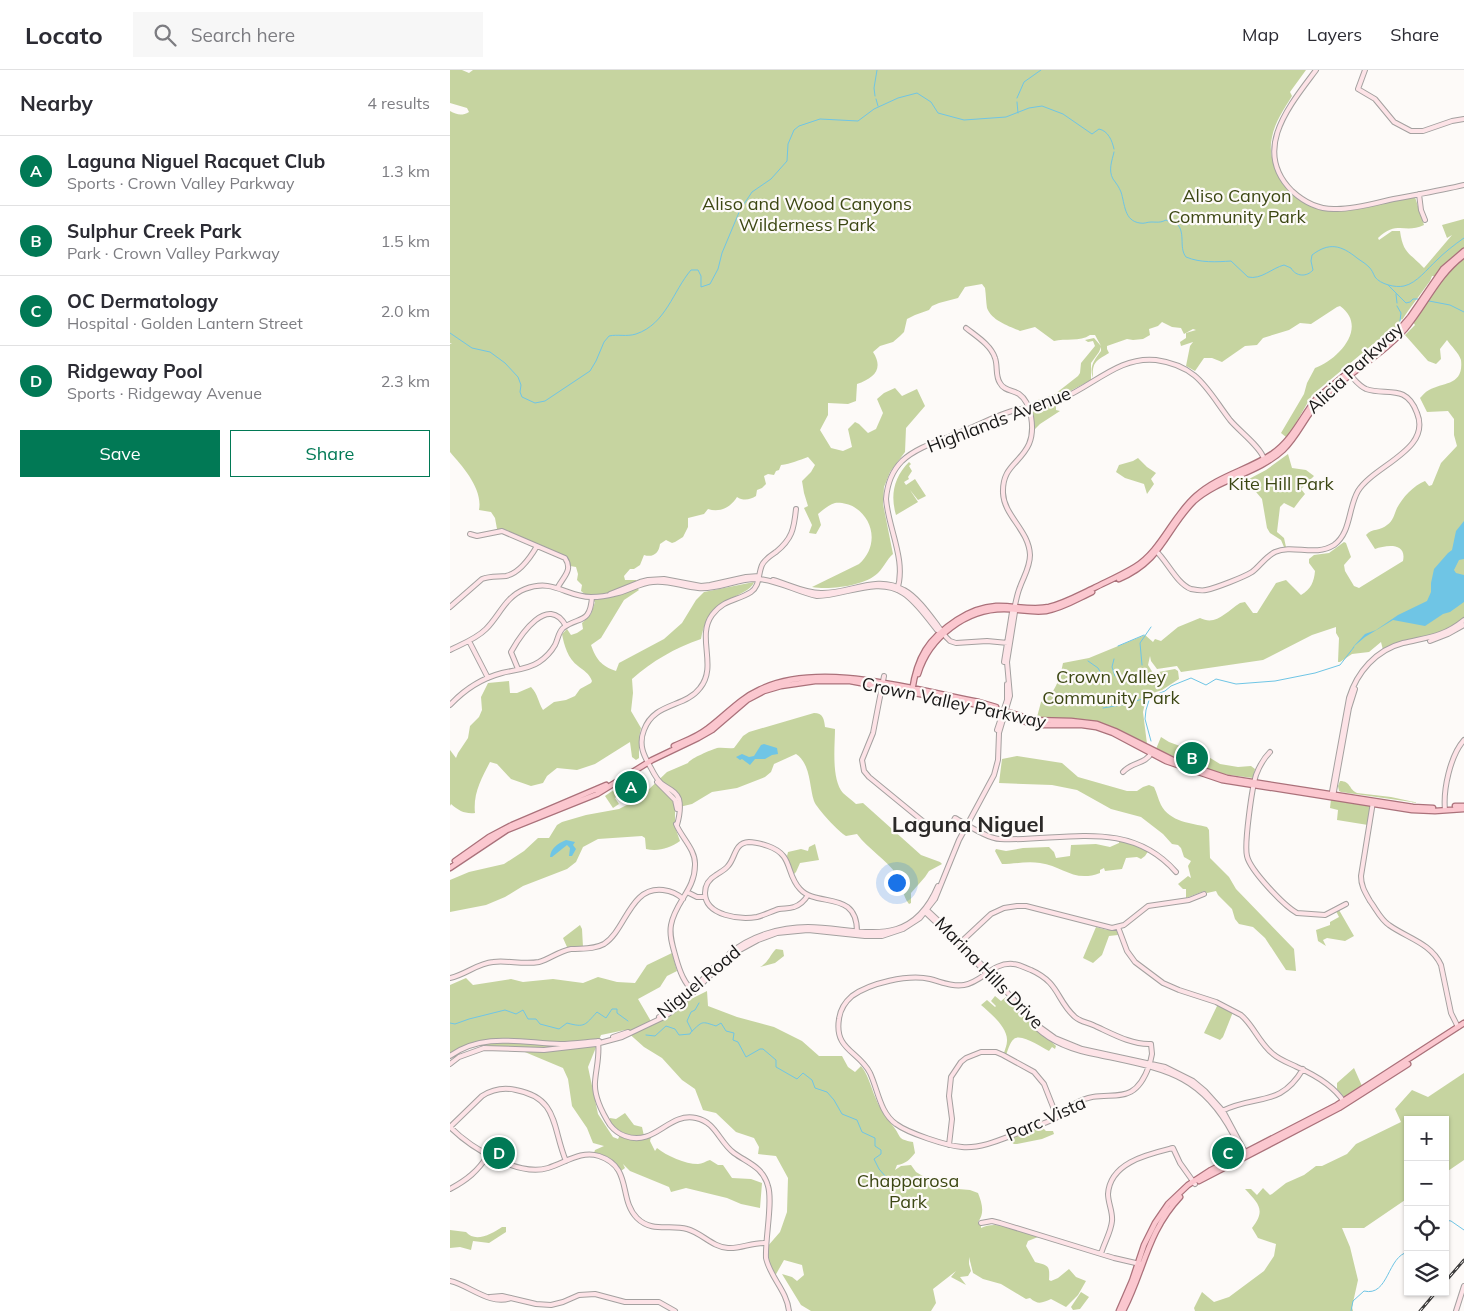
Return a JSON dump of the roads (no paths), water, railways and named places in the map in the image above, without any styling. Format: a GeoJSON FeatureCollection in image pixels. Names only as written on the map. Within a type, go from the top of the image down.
{"type":"FeatureCollection","features":[{"type":"Feature","properties":{"kind":"main road","name":"Alicia Parkway"},"geometry":{"type":"LineString","coordinates":[[1349,374],[1397,332],[1410,317],[1443,269],[1464,251]]}},
{"type":"Feature","properties":{"kind":"main road","name":"Alicia Parkway"},"geometry":{"type":"LineString","coordinates":[[1014,608],[1030,612],[1056,609],[1137,570],[1156,551],[1183,508],[1211,485],[1265,461],[1286,441],[1317,398],[1399,335],[1414,317],[1445,271],[1464,255]]}},
{"type":"Feature","properties":{"kind":"main road","name":"Alicia Parkway"},"geometry":{"type":"LineString","coordinates":[[913,691],[922,660],[942,633],[970,614],[992,606],[1033,608],[1049,607],[1062,603],[1109,581],[1139,564],[1156,551]]}},
{"type":"Feature","properties":{"kind":"main road"},"geometry":{"type":"LineString","coordinates":[[1098,589],[1109,581],[1122,578]]}},
{"type":"Feature","properties":{"kind":"main road","name":"Alicia Parkway"},"geometry":{"type":"LineString","coordinates":[[942,633],[966,619],[970,614]]}},
{"type":"Feature","properties":{"kind":"main road"},"geometry":{"type":"LineString","coordinates":[[815,681],[827,677],[838,680]]}},
{"type":"Feature","properties":{"kind":"main road","name":"Crown Valley Parkway"},"geometry":{"type":"LineString","coordinates":[[451,865],[503,829],[595,791],[700,734],[740,702],[762,688],[784,682],[827,677],[851,678],[984,703],[1031,723],[1096,727],[1174,760],[1214,774],[1254,784],[1418,808],[1445,809],[1464,807]]}},
{"type":"Feature","properties":{"kind":"main road","name":"Crown Valley Parkway"},"geometry":{"type":"LineString","coordinates":[[646,762],[702,736],[747,700],[781,686],[838,680],[883,685]]}},
{"type":"Feature","properties":{"kind":"main road"},"geometry":{"type":"LineString","coordinates":[[1421,1054],[1458,1027],[1464,1025]]}},
{"type":"Feature","properties":{"kind":"main road"},"geometry":{"type":"LineString","coordinates":[[1245,1154],[1282,1138],[1345,1103],[1450,1037],[1464,1025]]}},
{"type":"Feature","properties":{"kind":"main road"},"geometry":{"type":"LineString","coordinates":[[1450,1037],[1458,1027]]}},
{"type":"Feature","properties":{"kind":"main road"},"geometry":{"type":"LineString","coordinates":[[1119,1311],[1139,1264],[1161,1220],[1194,1182],[1274,1138],[1345,1103]]}},
{"type":"Feature","properties":{"kind":"main road"},"geometry":{"type":"LineString","coordinates":[[1282,1138],[1286,1132]]}},
{"type":"Feature","properties":{"kind":"main road"},"geometry":{"type":"LineString","coordinates":[[1274,1138],[1282,1138]]}},
{"type":"Feature","properties":{"kind":"main road"},"geometry":{"type":"LineString","coordinates":[[1123,1311],[1132,1294],[1139,1264]]}},
{"type":"Feature","properties":{"kind":"street"},"geometry":{"type":"LineString","coordinates":[[1316,70],[1284,114],[1277,130],[1275,142],[1275,158],[1280,174],[1287,185],[1306,202],[1319,207],[1345,209],[1464,185]]}},
{"type":"Feature","properties":{"kind":"street"},"geometry":{"type":"LineString","coordinates":[[1365,70],[1358,89],[1375,99],[1391,120],[1405,129],[1423,131],[1464,119]]}},
{"type":"Feature","properties":{"kind":"street"},"geometry":{"type":"LineString","coordinates":[[1418,194],[1425,220]]}},
{"type":"Feature","properties":{"kind":"street"},"geometry":{"type":"LineString","coordinates":[[966,328],[993,354],[997,378],[1000,384],[1021,396],[1028,408]]}},
{"type":"Feature","properties":{"kind":"street","name":"Highlands Avenue"},"geometry":{"type":"LineString","coordinates":[[898,588],[899,566],[886,499],[887,489],[897,467],[902,461],[920,449],[1010,412],[1063,398],[1123,365],[1142,360],[1158,361],[1180,367],[1202,382],[1232,422],[1260,450],[1265,461]]}},
{"type":"Feature","properties":{"kind":"street"},"geometry":{"type":"LineString","coordinates":[[1156,551],[1182,583],[1191,589],[1204,590],[1250,573],[1267,557],[1277,551],[1286,549],[1318,551],[1329,548],[1337,542],[1344,533],[1354,499],[1362,485],[1407,450],[1416,440],[1420,427],[1417,411],[1407,398],[1394,392],[1368,389],[1359,385],[1349,374]]}},
{"type":"Feature","properties":{"kind":"street","name":"Niguel Road"},"geometry":{"type":"LineString","coordinates":[[1007,676],[1007,655],[1012,612],[1020,585],[1028,569],[1029,549],[1025,534],[1005,502],[1003,486],[1007,472],[1031,439],[1031,420],[1028,408]]}},
{"type":"Feature","properties":{"kind":"street"},"geometry":{"type":"LineString","coordinates":[[693,991],[683,978],[670,934],[671,922],[694,877],[695,860],[692,851],[677,826],[680,804],[678,798],[672,790],[659,781],[646,762],[642,753],[641,739],[644,727],[650,718],[660,710],[695,694],[705,681],[708,666],[706,636],[711,617],[723,605],[752,592],[757,586],[764,561],[788,541],[794,524],[796,509]]}},
{"type":"Feature","properties":{"kind":"street"},"geometry":{"type":"LineString","coordinates":[[470,534],[477,536],[504,532],[562,557],[567,561],[569,570],[558,587]]}},
{"type":"Feature","properties":{"kind":"street"},"geometry":{"type":"LineString","coordinates":[[450,607],[482,579],[508,575],[516,571],[527,561],[537,546]]}},
{"type":"Feature","properties":{"kind":"street"},"geometry":{"type":"LineString","coordinates":[[450,650],[469,641],[486,629],[504,604],[517,593],[535,586],[558,587],[583,596],[592,597],[612,595],[653,582],[668,582],[699,588],[710,588],[758,578],[817,596],[881,586],[898,588]]}},
{"type":"Feature","properties":{"kind":"street"},"geometry":{"type":"LineString","coordinates":[[799,590],[820,593],[884,583],[898,588],[912,600],[937,630],[950,641],[956,643],[983,641],[1008,644]]}},
{"type":"Feature","properties":{"kind":"street"},"geometry":{"type":"LineString","coordinates":[[842,590],[851,591],[864,585]]}},
{"type":"Feature","properties":{"kind":"street"},"geometry":{"type":"LineString","coordinates":[[450,705],[463,693],[488,678],[534,665],[546,656],[554,647],[560,631],[587,615],[592,597]]}},
{"type":"Feature","properties":{"kind":"street"},"geometry":{"type":"LineString","coordinates":[[518,669],[511,652],[536,619],[544,614],[554,614],[560,617],[566,626]]}},
{"type":"Feature","properties":{"kind":"street"},"geometry":{"type":"LineString","coordinates":[[1332,795],[1352,698],[1367,666],[1378,655],[1391,647],[1433,637],[1464,620]]}},
{"type":"Feature","properties":{"kind":"street"},"geometry":{"type":"LineString","coordinates":[[1367,666],[1393,649],[1438,639],[1464,625]]}},
{"type":"Feature","properties":{"kind":"street"},"geometry":{"type":"LineString","coordinates":[[469,641],[488,678]]}},
{"type":"Feature","properties":{"kind":"street","name":"Niguel Road"},"geometry":{"type":"LineString","coordinates":[[925,910],[934,896],[950,856],[966,824],[990,782],[994,769],[999,733],[1010,693],[1004,658],[1008,644]]}},
{"type":"Feature","properties":{"kind":"street"},"geometry":{"type":"LineString","coordinates":[[885,674],[874,733],[862,760],[864,771],[933,828],[940,830],[947,828],[955,818],[998,840],[1111,836],[1142,845],[1158,855],[1176,872]]}},
{"type":"Feature","properties":{"kind":"street"},"geometry":{"type":"LineString","coordinates":[[1445,809],[1447,780],[1458,749],[1464,740]]}},
{"type":"Feature","properties":{"kind":"street"},"geometry":{"type":"LineString","coordinates":[[1123,772],[1131,764],[1145,760],[1152,752]]}},
{"type":"Feature","properties":{"kind":"street"},"geometry":{"type":"LineString","coordinates":[[1270,752],[1259,768],[1254,784],[1246,849],[1249,862],[1254,870],[1297,913],[1326,915],[1346,904]]}},
{"type":"Feature","properties":{"kind":"street"},"geometry":{"type":"LineString","coordinates":[[1373,802],[1361,876],[1362,886],[1381,917],[1388,924],[1414,938],[1438,959],[1441,965],[1451,1013],[1458,1027]]}},
{"type":"Feature","properties":{"kind":"street","name":"Niguel Road"},"geometry":{"type":"LineString","coordinates":[[450,1064],[459,1057],[484,1048],[544,1050],[598,1042],[644,1026],[673,1009],[734,950],[776,931],[808,927],[857,933],[882,933],[896,929],[910,922],[925,910],[935,898],[966,824]]}},
{"type":"Feature","properties":{"kind":"street"},"geometry":{"type":"LineString","coordinates":[[808,895],[795,907],[752,917],[716,912],[709,906],[705,896],[706,886],[710,880],[728,866],[737,847],[748,842],[770,846],[783,854],[789,864],[794,882],[800,890],[808,895],[834,901],[852,912],[856,918],[857,933]]}},
{"type":"Feature","properties":{"kind":"street"},"geometry":{"type":"LineString","coordinates":[[949,866],[950,856],[956,848]]}},
{"type":"Feature","properties":{"kind":"street"},"geometry":{"type":"LineString","coordinates":[[450,978],[494,962],[529,963],[546,960],[566,950],[596,948],[614,936],[637,900],[644,894],[664,890],[674,892],[684,898]]}},
{"type":"Feature","properties":{"kind":"street"},"geometry":{"type":"LineString","coordinates":[[688,891],[696,895],[705,896]]}},
{"type":"Feature","properties":{"kind":"street"},"geometry":{"type":"LineString","coordinates":[[961,942],[991,914],[1004,908],[1026,906],[1106,928],[1124,925],[1148,906],[1189,900],[1204,894]]}},
{"type":"Feature","properties":{"kind":"street","name":"Marina Hills Drive"},"geometry":{"type":"LineString","coordinates":[[925,910],[961,942],[987,972]]}},
{"type":"Feature","properties":{"kind":"street","name":"Marina Hills Drive"},"geometry":{"type":"LineString","coordinates":[[925,910],[1038,1025],[1055,1038],[1082,1049],[1178,1072],[1205,1091],[1222,1112],[1245,1154]]}},
{"type":"Feature","properties":{"kind":"street"},"geometry":{"type":"LineString","coordinates":[[1118,927],[1127,951],[1135,962],[1168,985],[1201,996],[1241,1015],[1246,1019],[1265,1048],[1275,1056],[1303,1069],[1332,1087],[1345,1103]]}},
{"type":"Feature","properties":{"kind":"street","name":"Parc Vista"},"geometry":{"type":"LineString","coordinates":[[1013,964],[1037,973],[1052,983],[1069,1011],[1080,1021],[1140,1044],[1151,1044],[1152,1054],[1146,1078],[1131,1092],[1116,1096],[1081,1100],[1057,1117],[981,1146],[962,1147],[949,1145],[901,1127],[891,1120],[884,1110],[868,1069],[847,1050],[840,1039],[837,1028],[846,1003],[852,996],[889,981],[910,978],[928,979],[953,986],[978,980],[987,972],[997,966],[1013,964]]}},
{"type":"Feature","properties":{"kind":"street","name":"Niguel Road"},"geometry":{"type":"LineString","coordinates":[[450,1056],[470,1045],[490,1040],[562,1044],[598,1042]]}},
{"type":"Feature","properties":{"kind":"street"},"geometry":{"type":"LineString","coordinates":[[598,1042],[600,1054],[595,1088],[611,1126],[622,1134],[637,1138],[653,1135],[680,1118],[696,1118],[711,1126],[733,1152],[755,1166],[766,1179],[769,1190],[766,1258],[768,1267],[786,1299],[789,1311]]}},
{"type":"Feature","properties":{"kind":"street"},"geometry":{"type":"LineString","coordinates":[[949,1145],[952,1119],[949,1096],[951,1077],[961,1062],[982,1052],[996,1052],[1034,1072],[1044,1084],[1057,1117]]}},
{"type":"Feature","properties":{"kind":"street"},"geometry":{"type":"LineString","coordinates":[[1222,1112],[1240,1104],[1268,1099],[1281,1094],[1293,1083],[1303,1069]]}},
{"type":"Feature","properties":{"kind":"street"},"geometry":{"type":"LineString","coordinates":[[566,1161],[559,1143],[551,1111],[540,1099],[528,1092],[504,1088],[488,1092],[450,1127],[462,1139],[488,1155],[504,1162],[535,1170],[548,1168],[566,1161],[580,1155],[589,1154],[602,1157],[611,1162],[622,1177],[631,1210],[638,1219],[650,1226],[689,1229],[716,1245],[728,1248],[740,1247],[756,1242],[766,1242]]}},
{"type":"Feature","properties":{"kind":"street"},"geometry":{"type":"LineString","coordinates":[[1101,1254],[1112,1222],[1108,1194],[1114,1177],[1121,1169],[1136,1159],[1173,1148],[1180,1163],[1194,1182]]}},
{"type":"Feature","properties":{"kind":"street"},"geometry":{"type":"LineString","coordinates":[[450,1189],[469,1178],[479,1169],[488,1155]]}},
{"type":"Feature","properties":{"kind":"street"},"geometry":{"type":"LineString","coordinates":[[981,1223],[1000,1222],[1139,1264]]}},
{"type":"Feature","properties":{"kind":"street"},"geometry":{"type":"LineString","coordinates":[[450,1281],[456,1282],[478,1294],[492,1298],[511,1298],[536,1304],[551,1305],[579,1295],[595,1294],[625,1302],[659,1302],[675,1311]]}},
{"type":"Feature","properties":{"kind":"street"},"geometry":{"type":"LineString","coordinates":[[1456,1311],[1464,1286]]}},
{"type":"Feature","properties":{"kind":"water"},"geometry":{"type":"Polygon","coordinates":[[[1464,521],[1464,559],[1459,560],[1454,570],[1456,573],[1464,575],[1464,602],[1425,626],[1393,620],[1365,637],[1352,648],[1365,634],[1376,630],[1398,615],[1427,601],[1431,592],[1434,569],[1452,550],[1456,531],[1464,521]]]}},
{"type":"Feature","properties":{"kind":"water"},"geometry":{"type":"Polygon","coordinates":[[[764,744],[777,748],[778,754],[765,759],[755,759],[750,765],[736,757],[742,754],[749,757],[754,756],[761,745],[764,744]]]}},
{"type":"Feature","properties":{"kind":"water"},"geometry":{"type":"Polygon","coordinates":[[[566,840],[575,842],[573,845],[576,849],[572,856],[569,856],[570,848],[567,845],[550,857],[555,847],[566,840]]]}},
{"type":"Feature","properties":{"kind":"waterway"},"geometry":{"type":"LineString","coordinates":[[875,96],[874,88],[877,70]]}},
{"type":"Feature","properties":{"kind":"waterway"},"geometry":{"type":"LineString","coordinates":[[1017,98],[1024,82],[1041,70]]}},
{"type":"Feature","properties":{"kind":"waterway"},"geometry":{"type":"LineString","coordinates":[[450,333],[472,348],[490,352],[505,363],[518,377],[522,397],[535,403],[545,401],[590,371],[604,342],[609,336],[636,334],[655,323],[691,270],[698,270],[701,276],[701,287],[710,284],[718,269],[722,253],[740,210],[752,192],[771,179],[787,161],[788,144],[794,130],[799,126],[820,119],[858,121],[874,109],[898,98],[917,93],[931,102],[938,113],[964,120],[1006,117],[1029,108],[1042,106],[1063,114],[1092,134],[1099,129],[1102,130],[1109,136],[1114,149]]}},
{"type":"Feature","properties":{"kind":"waterway"},"geometry":{"type":"LineString","coordinates":[[876,99],[878,106]]}},
{"type":"Feature","properties":{"kind":"waterway"},"geometry":{"type":"LineString","coordinates":[[1017,102],[1018,113]]}},
{"type":"Feature","properties":{"kind":"waterway"},"geometry":{"type":"LineString","coordinates":[[1114,152],[1111,166],[1112,176],[1120,190],[1126,211],[1131,219],[1141,223],[1166,220],[1172,223],[1175,222],[1181,230],[1186,257],[1214,262],[1231,261],[1248,277],[1257,277],[1284,265],[1296,273],[1308,274],[1313,270],[1312,255],[1324,248],[1335,247],[1346,250],[1366,264],[1380,282],[1392,286],[1404,286],[1418,279],[1443,254],[1464,238]]}},
{"type":"Feature","properties":{"kind":"waterway"},"geometry":{"type":"LineString","coordinates":[[1388,285],[1406,303],[1413,299],[1418,299]]}},
{"type":"Feature","properties":{"kind":"waterway"},"geometry":{"type":"LineString","coordinates":[[1396,294],[1397,303]]}},
{"type":"Feature","properties":{"kind":"waterway"},"geometry":{"type":"LineString","coordinates":[[1429,301],[1450,305],[1464,312]]}},
{"type":"Feature","properties":{"kind":"waterway"},"geometry":{"type":"LineString","coordinates":[[1397,306],[1401,313],[1400,321]]}},
{"type":"Feature","properties":{"kind":"waterway"},"geometry":{"type":"LineString","coordinates":[[1142,665],[1140,643],[1151,627]]}},
{"type":"Feature","properties":{"kind":"waterway"},"geometry":{"type":"LineString","coordinates":[[1118,646],[1144,635]]}},
{"type":"Feature","properties":{"kind":"waterway"},"geometry":{"type":"LineString","coordinates":[[1151,741],[1145,719],[1150,697],[1165,691],[1171,686],[1191,678],[1206,685],[1216,679],[1236,684],[1275,681],[1315,673],[1340,665],[1354,647]]}},
{"type":"Feature","properties":{"kind":"waterway"},"geometry":{"type":"LineString","coordinates":[[1114,659],[1112,667],[1115,676]]}},
{"type":"Feature","properties":{"kind":"waterway"},"geometry":{"type":"LineString","coordinates":[[1088,661],[1098,668],[1106,682]]}},
{"type":"Feature","properties":{"kind":"waterway"},"geometry":{"type":"LineString","coordinates":[[1103,708],[1127,704],[1148,697]]}},
{"type":"Feature","properties":{"kind":"waterway"},"geometry":{"type":"LineString","coordinates":[[692,1031],[687,1021],[691,1012],[695,1010],[699,1003]]}},
{"type":"Feature","properties":{"kind":"waterway"},"geometry":{"type":"LineString","coordinates":[[450,1023],[455,1024],[505,1010],[516,1014],[523,1010],[528,1019],[536,1019],[540,1024],[559,1029],[567,1023],[584,1024],[597,1012],[606,1018],[612,1009],[617,1009],[617,1013],[628,1021]]}},
{"type":"Feature","properties":{"kind":"waterway"},"geometry":{"type":"LineString","coordinates":[[646,1035],[655,1036],[666,1026],[675,1029],[679,1035],[690,1034],[702,1023],[716,1026],[721,1023],[726,1031],[734,1033],[733,1040],[738,1042],[746,1057],[763,1049],[776,1060],[776,1067],[797,1079],[803,1073],[812,1080],[815,1088],[827,1092],[842,1114],[857,1120],[862,1132],[875,1138],[875,1146],[881,1150],[881,1154],[874,1159],[886,1177]]}},
{"type":"Feature","properties":{"kind":"waterway"},"geometry":{"type":"LineString","coordinates":[[1449,1221],[1464,1230]]}},
{"type":"Feature","properties":{"kind":"waterway"},"geometry":{"type":"LineString","coordinates":[[1351,1311],[1353,1301],[1364,1291],[1372,1291],[1378,1288],[1396,1261],[1404,1254]]}},
{"type":"Feature","properties":{"kind":"railway"},"geometry":{"type":"LineString","coordinates":[[1449,1277],[1464,1260]]}},
{"type":"Feature","properties":{"kind":"railway"},"geometry":{"type":"LineString","coordinates":[[1420,1311],[1433,1296]]}},
{"type":"Feature","properties":{"kind":"place","name":"Sulphur Creek Park"},"geometry":{"type":"Point","coordinates":[1192,758]}},
{"type":"Feature","properties":{"kind":"place","name":"Laguna Niguel Racquet Club"},"geometry":{"type":"Point","coordinates":[631,787]}},
{"type":"Feature","properties":{"kind":"place","name":"Ridgeway Pool"},"geometry":{"type":"Point","coordinates":[499,1153]}},
{"type":"Feature","properties":{"kind":"place","name":"OC Dermatology"},"geometry":{"type":"Point","coordinates":[1228,1153]}},
{"type":"Feature","properties":{"kind":"district","name":"Laguna Niguel"},"geometry":{"type":"Point","coordinates":[968,824]}},
{"type":"Feature","properties":{"kind":"park label","name":"Aliso Canyon Community Park"},"geometry":{"type":"Point","coordinates":[1237,206]}},
{"type":"Feature","properties":{"kind":"park label","name":"Aliso and Wood Canyons Wilderness Park"},"geometry":{"type":"Point","coordinates":[807,214]}},
{"type":"Feature","properties":{"kind":"park label","name":"Kite Hill Park"},"geometry":{"type":"Point","coordinates":[1281,484]}},
{"type":"Feature","properties":{"kind":"park label","name":"Crown Valley Community Park"},"geometry":{"type":"Point","coordinates":[1111,687]}},
{"type":"Feature","properties":{"kind":"park label","name":"Chapparosa Park"},"geometry":{"type":"Point","coordinates":[908,1191]}}]}
